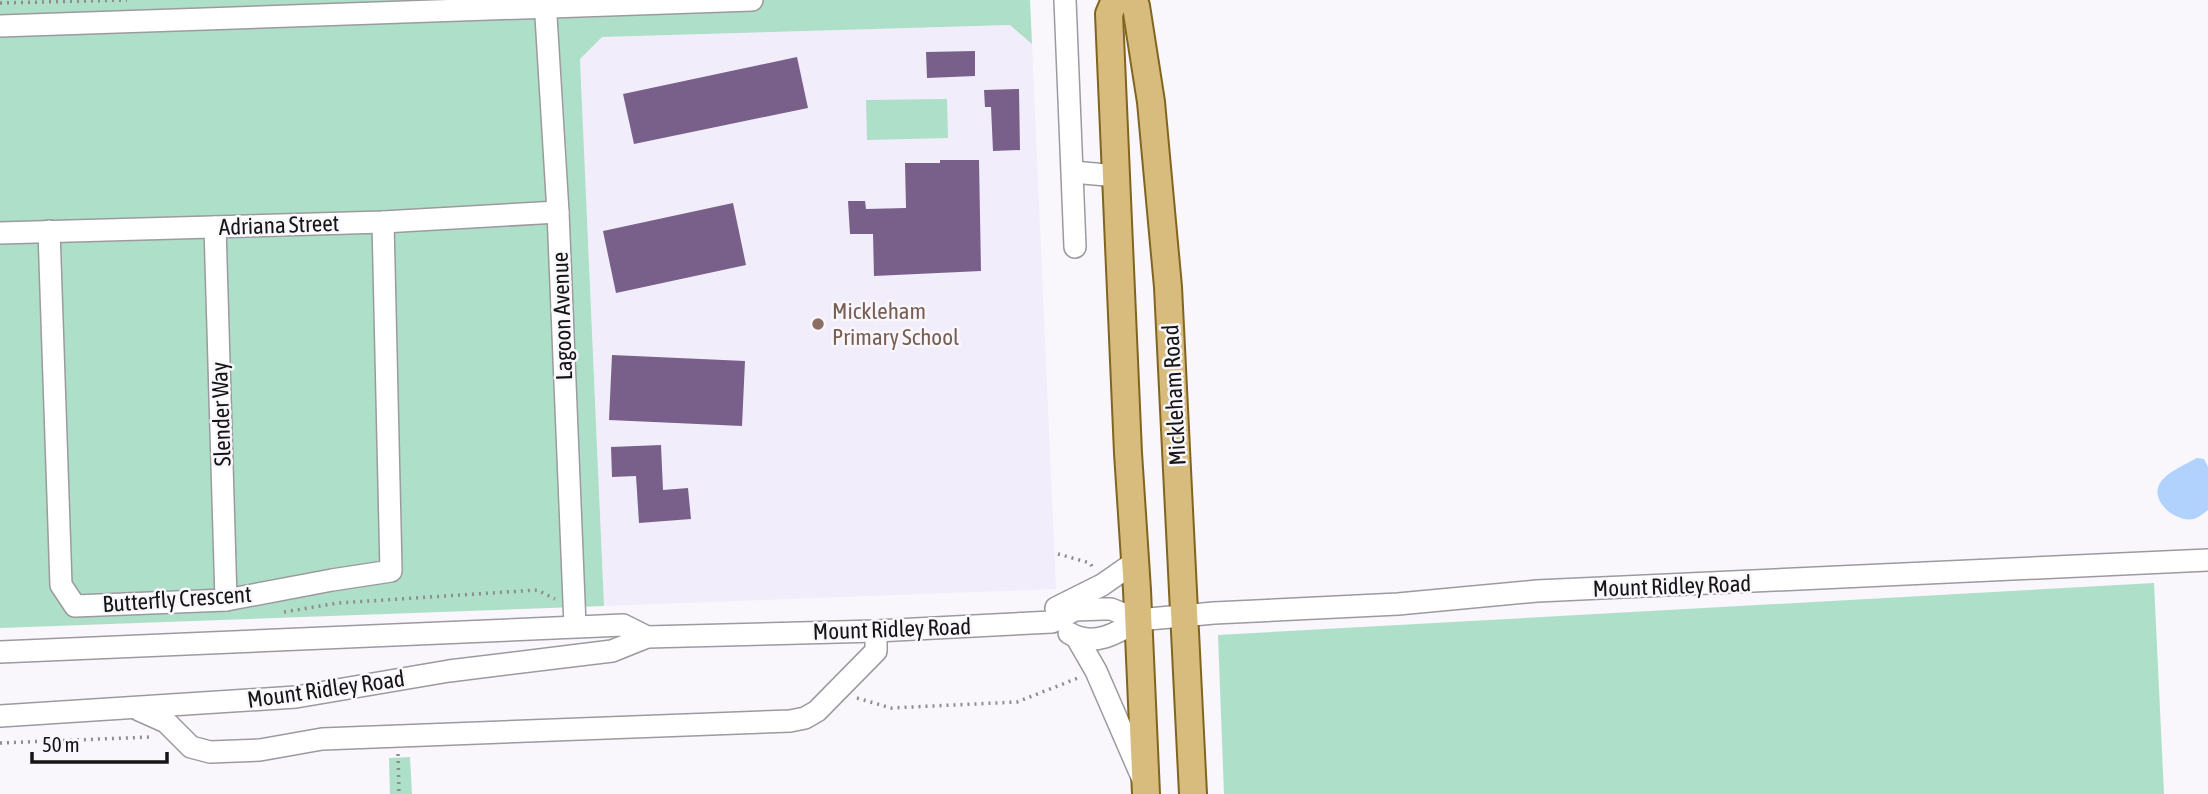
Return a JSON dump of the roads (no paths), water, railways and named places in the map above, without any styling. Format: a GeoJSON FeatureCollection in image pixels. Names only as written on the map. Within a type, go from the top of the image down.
{"type":"FeatureCollection","features":[{"type":"Feature","properties":{"kind":"main road"},"geometry":{"type":"LineString","coordinates":[[1115,0],[1109,14],[1146,790]]}},
{"type":"Feature","properties":{"kind":"main road","name":"Mickleham Road"},"geometry":{"type":"LineString","coordinates":[[1131,0],[1136,5],[1160,187],[1168,287],[1192,794]]}},
{"type":"Feature","properties":{"kind":"main road"},"geometry":{"type":"LineString","coordinates":[[1116,176],[1138,178],[1160,187]]}},
{"type":"Feature","properties":{"kind":"street"},"geometry":{"type":"LineString","coordinates":[[0,26],[545,3],[752,0]]}},
{"type":"Feature","properties":{"kind":"street"},"geometry":{"type":"LineString","coordinates":[[1065,0],[1075,247]]}},
{"type":"Feature","properties":{"kind":"street","name":"Lagoon Avenue"},"geometry":{"type":"LineString","coordinates":[[545,3],[558,212],[575,617]]}},
{"type":"Feature","properties":{"kind":"street"},"geometry":{"type":"LineString","coordinates":[[1073,173],[1116,176]]}},
{"type":"Feature","properties":{"kind":"street","name":"Adriana Street"},"geometry":{"type":"LineString","coordinates":[[0,233],[383,222],[558,212]]}},
{"type":"Feature","properties":{"kind":"street","name":"Butterfly Crescent"},"geometry":{"type":"LineString","coordinates":[[49,231],[61,584],[75,606],[226,600],[391,571],[383,222]]}},
{"type":"Feature","properties":{"kind":"street","name":"Slender Way"},"geometry":{"type":"LineString","coordinates":[[215,227],[226,600]]}},
{"type":"Feature","properties":{"kind":"street","name":"Mount Ridley Road"},"geometry":{"type":"LineString","coordinates":[[1077,638],[1111,637],[1138,620],[1185,615],[1398,604],[1536,591],[2208,560]]}},
{"type":"Feature","properties":{"kind":"street"},"geometry":{"type":"LineString","coordinates":[[1026,624],[1102,585],[1135,562]]}},
{"type":"Feature","properties":{"kind":"street","name":"Mount Ridley Road"},"geometry":{"type":"LineString","coordinates":[[0,716],[296,697],[450,671],[612,651],[648,637],[1026,624],[1052,622],[1075,610],[1111,608],[1138,620]]}},
{"type":"Feature","properties":{"kind":"street","name":"Mount Ridley Road"},"geometry":{"type":"LineString","coordinates":[[0,652],[575,617],[623,625],[648,637]]}},
{"type":"Feature","properties":{"kind":"street"},"geometry":{"type":"LineString","coordinates":[[1052,622],[1077,638],[1096,671],[1146,790]]}},
{"type":"Feature","properties":{"kind":"street"},"geometry":{"type":"LineString","coordinates":[[135,708],[166,722],[191,747],[210,752],[260,750],[322,739],[790,721],[805,718],[817,711],[876,651],[876,631]]}},
{"type":"Feature","properties":{"kind":"water"},"geometry":{"type":"Polygon","coordinates":[[[2197,458],[2204,459],[2208,467],[2208,510],[2194,519],[2180,518],[2161,503],[2158,490],[2167,475],[2197,458]]]}},
{"type":"Feature","properties":{"kind":"place","name":"Mickleham Primary School"},"geometry":{"type":"Point","coordinates":[818,324]}}]}
